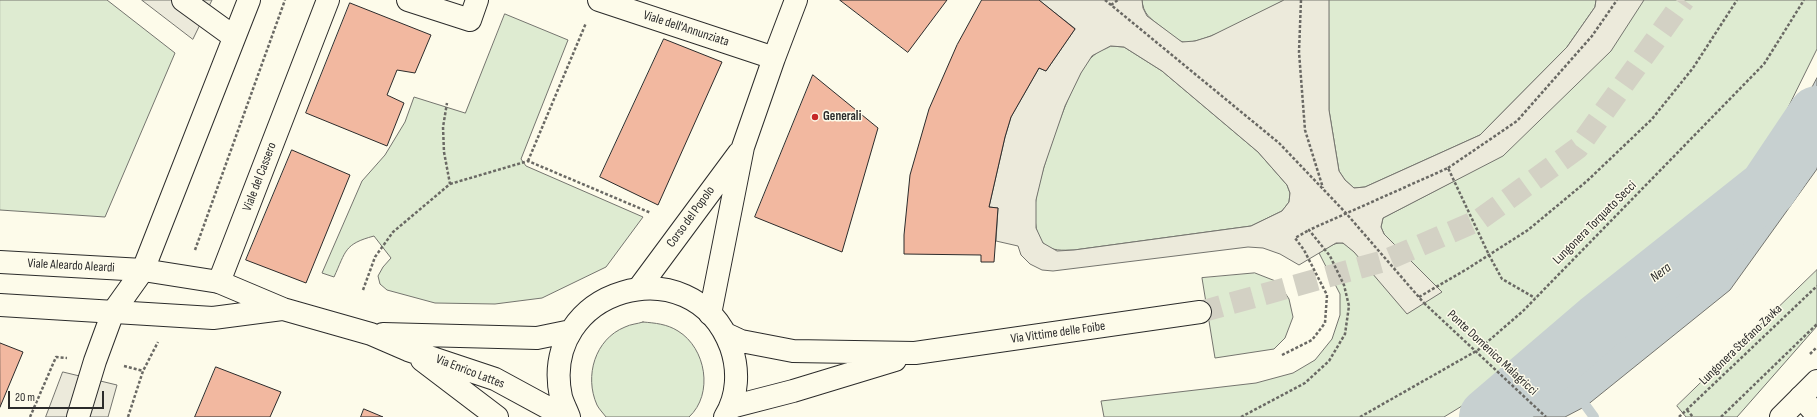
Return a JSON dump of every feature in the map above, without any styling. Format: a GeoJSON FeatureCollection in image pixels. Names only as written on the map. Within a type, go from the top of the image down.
{"type":"FeatureCollection","features":[{"type":"Feature","properties":{"kind":"street"},"geometry":{"type":"LineString","coordinates":[[183,0],[234,37]]}},
{"type":"Feature","properties":{"kind":"street"},"geometry":{"type":"LineString","coordinates":[[78,417],[95,361],[113,312],[143,270],[249,0]]}},
{"type":"Feature","properties":{"kind":"street","name":"Viale del Cassero"},"geometry":{"type":"LineString","coordinates":[[219,282],[328,0]]}},
{"type":"Feature","properties":{"kind":"street"},"geometry":{"type":"LineString","coordinates":[[408,0],[470,20],[477,0]]}},
{"type":"Feature","properties":{"kind":"street","name":"Viale dell'Annunziata"},"geometry":{"type":"LineString","coordinates":[[599,0],[774,58]]}},
{"type":"Feature","properties":{"kind":"street","name":"Corso del Popolo"},"geometry":{"type":"LineString","coordinates":[[710,314],[743,147],[796,0]]}},
{"type":"Feature","properties":{"kind":"street","name":"Corso del Popolo"},"geometry":{"type":"LineString","coordinates":[[639,288],[743,147]]}},
{"type":"Feature","properties":{"kind":"street","name":"Viale Aleardo Aleardi"},"geometry":{"type":"LineString","coordinates":[[0,262],[143,270]]}},
{"type":"Feature","properties":{"kind":"street"},"geometry":{"type":"LineString","coordinates":[[143,270],[219,282]]}},
{"type":"Feature","properties":{"kind":"street","name":"Via Enrico Lattes"},"geometry":{"type":"LineString","coordinates":[[219,282],[283,309],[371,334],[408,350],[495,379],[565,417]]}},
{"type":"Feature","properties":{"kind":"street"},"geometry":{"type":"LineString","coordinates":[[569,417],[562,398],[559,375],[562,352],[571,331],[589,310],[612,295],[639,288],[665,290],[689,298],[710,314],[726,334],[735,358],[737,383],[728,412]]}},
{"type":"Feature","properties":{"kind":"street"},"geometry":{"type":"LineString","coordinates":[[0,305],[113,312]]}},
{"type":"Feature","properties":{"kind":"street","name":"Via Enrico Lattes"},"geometry":{"type":"LineString","coordinates":[[113,312],[214,318],[283,309]]}},
{"type":"Feature","properties":{"kind":"street","name":"Via Vittime delle Foibe"},"geometry":{"type":"LineString","coordinates":[[728,412],[915,354],[1200,312]]}},
{"type":"Feature","properties":{"kind":"street","name":"Via Enrico Lattes"},"geometry":{"type":"LineString","coordinates":[[371,334],[538,338],[571,331]]}},
{"type":"Feature","properties":{"kind":"street","name":"Via Vittime delle Foibe"},"geometry":{"type":"LineString","coordinates":[[726,334],[741,341],[793,351],[915,354]]}},
{"type":"Feature","properties":{"kind":"street"},"geometry":{"type":"LineString","coordinates":[[408,350],[497,417]]}},
{"type":"Feature","properties":{"kind":"street"},"geometry":{"type":"LineString","coordinates":[[1781,417],[1817,381]]}},
{"type":"Feature","properties":{"kind":"street"},"geometry":{"type":"LineString","coordinates":[[1801,397],[1817,415]]}},
{"type":"Feature","properties":{"kind":"path"},"geometry":{"type":"LineString","coordinates":[[195,250],[285,0]]}},
{"type":"Feature","properties":{"kind":"path","name":"Ponte Domenico Malagricci"},"geometry":{"type":"LineString","coordinates":[[1105,0],[1279,143],[1345,212],[1424,303],[1546,417]]}},
{"type":"Feature","properties":{"kind":"path"},"geometry":{"type":"LineString","coordinates":[[1112,5],[1118,0]]}},
{"type":"Feature","properties":{"kind":"path"},"geometry":{"type":"LineString","coordinates":[[1301,0],[1299,52],[1305,130],[1324,190]]}},
{"type":"Feature","properties":{"kind":"path"},"geometry":{"type":"LineString","coordinates":[[1282,354],[1312,340],[1325,323],[1327,295],[1304,250],[1294,238],[1345,212],[1448,168],[1517,121],[1592,36],[1617,0]]}},
{"type":"Feature","properties":{"kind":"path"},"geometry":{"type":"LineString","coordinates":[[1418,296],[1489,255],[1528,230],[1587,181],[1652,119],[1693,68],[1737,0]]}},
{"type":"Feature","properties":{"kind":"path","name":"Lungonera Torquato Secci"},"geometry":{"type":"LineString","coordinates":[[1360,417],[1478,350],[1523,311],[1764,64],[1804,0]]}},
{"type":"Feature","properties":{"kind":"path"},"geometry":{"type":"LineString","coordinates":[[528,161],[586,22]]}},
{"type":"Feature","properties":{"kind":"path"},"geometry":{"type":"LineString","coordinates":[[447,103],[443,127],[444,152],[450,184]]}},
{"type":"Feature","properties":{"kind":"path"},"geometry":{"type":"LineString","coordinates":[[363,290],[375,257],[393,232],[450,184],[528,161],[651,213]]}},
{"type":"Feature","properties":{"kind":"path"},"geometry":{"type":"LineString","coordinates":[[1448,168],[1502,279],[1536,298]]}},
{"type":"Feature","properties":{"kind":"path"},"geometry":{"type":"LineString","coordinates":[[1242,417],[1305,383],[1329,361],[1345,334],[1349,306],[1344,285],[1330,256],[1309,230]]}},
{"type":"Feature","properties":{"kind":"path","name":"Lungonera Stefano Zavka"},"geometry":{"type":"LineString","coordinates":[[1679,417],[1817,286]]}},
{"type":"Feature","properties":{"kind":"path"},"geometry":{"type":"LineString","coordinates":[[1721,417],[1817,324]]}},
{"type":"Feature","properties":{"kind":"path"},"geometry":{"type":"LineString","coordinates":[[128,417],[143,370],[160,339]]}},
{"type":"Feature","properties":{"kind":"path"},"geometry":{"type":"LineString","coordinates":[[1687,410],[1693,417]]}},
{"type":"Feature","properties":{"kind":"green space"},"geometry":{"type":"Polygon","coordinates":[[[0,0],[107,0],[175,53],[105,217],[0,210],[0,0]]]}},
{"type":"Feature","properties":{"kind":"green space"},"geometry":{"type":"Polygon","coordinates":[[[1142,0],[1284,0],[1249,19],[1204,39],[1192,42],[1183,42],[1174,37],[1150,18],[1145,12],[1142,0]]]}},
{"type":"Feature","properties":{"kind":"green space"},"geometry":{"type":"Polygon","coordinates":[[[1329,0],[1596,0],[1595,7],[1567,47],[1480,135],[1365,187],[1354,188],[1345,180],[1339,171],[1329,110],[1329,0]]]}},
{"type":"Feature","properties":{"kind":"green space"},"geometry":{"type":"Polygon","coordinates":[[[1644,0],[1817,0],[1817,49],[1768,148],[1599,322],[1444,417],[1104,417],[1101,401],[1256,383],[1293,373],[1315,360],[1332,339],[1340,315],[1340,294],[1319,253],[1333,245],[1342,243],[1348,246],[1407,313],[1441,291],[1384,234],[1381,227],[1383,218],[1454,181],[1644,0]]]}},
{"type":"Feature","properties":{"kind":"green space"},"geometry":{"type":"Polygon","coordinates":[[[505,14],[568,40],[521,159],[526,166],[643,217],[606,267],[542,298],[495,304],[435,303],[387,290],[380,284],[378,276],[383,267],[391,258],[374,236],[357,242],[347,250],[334,277],[322,273],[362,181],[385,155],[405,122],[414,97],[465,113],[505,14]]]}},
{"type":"Feature","properties":{"kind":"green space"},"geometry":{"type":"Polygon","coordinates":[[[1111,46],[1124,47],[1162,71],[1258,152],[1287,185],[1290,193],[1289,202],[1282,211],[1251,226],[1074,250],[1054,249],[1046,246],[1040,239],[1036,228],[1035,204],[1058,123],[1076,81],[1085,66],[1095,54],[1111,46]]]}},
{"type":"Feature","properties":{"kind":"green space"},"geometry":{"type":"Polygon","coordinates":[[[1817,270],[1817,326],[1737,417],[1686,417],[1677,406],[1817,270]]]}},
{"type":"Feature","properties":{"kind":"green space"},"geometry":{"type":"Polygon","coordinates":[[[1255,273],[1278,282],[1289,299],[1293,317],[1285,338],[1274,349],[1215,358],[1202,278],[1255,273]]]}},
{"type":"Feature","properties":{"kind":"green space"},"geometry":{"type":"Polygon","coordinates":[[[643,322],[661,324],[678,331],[688,339],[695,348],[703,372],[704,384],[702,396],[697,407],[689,417],[606,417],[597,405],[593,394],[592,371],[600,349],[606,340],[615,333],[627,326],[643,322]]]}},
{"type":"Feature","properties":{"kind":"shaded area"},"geometry":{"type":"Polygon","coordinates":[[[142,0],[212,0],[193,39],[142,0]]]}},
{"type":"Feature","properties":{"kind":"shaded area"},"geometry":{"type":"Polygon","coordinates":[[[1039,0],[1142,0],[1143,8],[1147,16],[1182,42],[1195,41],[1211,36],[1284,0],[1329,0],[1329,110],[1339,171],[1345,180],[1354,188],[1365,187],[1480,135],[1567,47],[1595,7],[1596,0],[1644,0],[1611,51],[1503,156],[1383,218],[1381,227],[1384,234],[1442,292],[1407,314],[1354,252],[1343,243],[1336,243],[1299,265],[1280,254],[1263,248],[1248,247],[1053,271],[1042,270],[1030,264],[1021,255],[1018,246],[996,241],[998,208],[989,207],[1011,117],[1039,68],[1046,71],[1075,29],[1039,0]],[[1111,46],[1092,56],[1081,73],[1065,106],[1044,167],[1036,200],[1036,228],[1043,243],[1057,251],[1074,250],[1251,226],[1282,211],[1289,202],[1290,193],[1287,185],[1258,152],[1162,71],[1124,47],[1111,46]]]}},
{"type":"Feature","properties":{"kind":"shaded area"},"geometry":{"type":"Polygon","coordinates":[[[1817,78],[1817,169],[1730,290],[1586,406],[1565,417],[1466,417],[1614,324],[1734,198],[1792,125],[1817,78]]]}},
{"type":"Feature","properties":{"kind":"shaded area"},"geometry":{"type":"Polygon","coordinates":[[[63,372],[117,385],[108,417],[46,417],[63,372]]]}},
{"type":"Feature","properties":{"kind":"building"},"geometry":{"type":"Polygon","coordinates":[[[840,0],[947,0],[908,52],[840,0]]]}},
{"type":"Feature","properties":{"kind":"building"},"geometry":{"type":"Polygon","coordinates":[[[982,0],[1039,0],[1075,29],[1046,71],[1039,68],[1011,117],[989,207],[998,208],[994,262],[981,262],[981,255],[904,254],[904,235],[910,175],[929,109],[957,45],[982,0]]]}},
{"type":"Feature","properties":{"kind":"building"},"geometry":{"type":"Polygon","coordinates":[[[350,3],[431,35],[415,73],[397,70],[387,95],[404,103],[387,146],[306,113],[350,3]]]}},
{"type":"Feature","properties":{"kind":"building"},"geometry":{"type":"Polygon","coordinates":[[[664,39],[722,62],[658,205],[600,177],[664,39]]]}},
{"type":"Feature","properties":{"kind":"building"},"geometry":{"type":"Polygon","coordinates":[[[813,75],[878,128],[842,252],[755,217],[813,75]]]}},
{"type":"Feature","properties":{"kind":"building"},"geometry":{"type":"Polygon","coordinates":[[[292,150],[350,175],[306,283],[246,260],[292,150]]]}},
{"type":"Feature","properties":{"kind":"building"},"geometry":{"type":"Polygon","coordinates":[[[0,343],[23,352],[0,407],[0,343]]]}},
{"type":"Feature","properties":{"kind":"building"},"geometry":{"type":"Polygon","coordinates":[[[216,367],[281,392],[270,417],[195,417],[216,367]]]}},
{"type":"Feature","properties":{"kind":"building"},"geometry":{"type":"Polygon","coordinates":[[[364,409],[383,417],[361,417],[364,409]]]}},
{"type":"Feature","properties":{"kind":"waterway","name":"Nera"},"geometry":{"type":"LineString","coordinates":[[1488,417],[1599,322],[1768,188],[1817,115]]}},
{"type":"Feature","properties":{"kind":"waterway"},"geometry":{"type":"LineString","coordinates":[[1586,406],[1594,417]]}},
{"type":"Feature","properties":{"kind":"tunnel"},"geometry":{"type":"LineString","coordinates":[[1200,312],[1384,261],[1479,220],[1578,148],[1684,0]]}},
{"type":"Feature","properties":{"kind":"place","name":"Generali"},"geometry":{"type":"Point","coordinates":[815,117]}}]}
